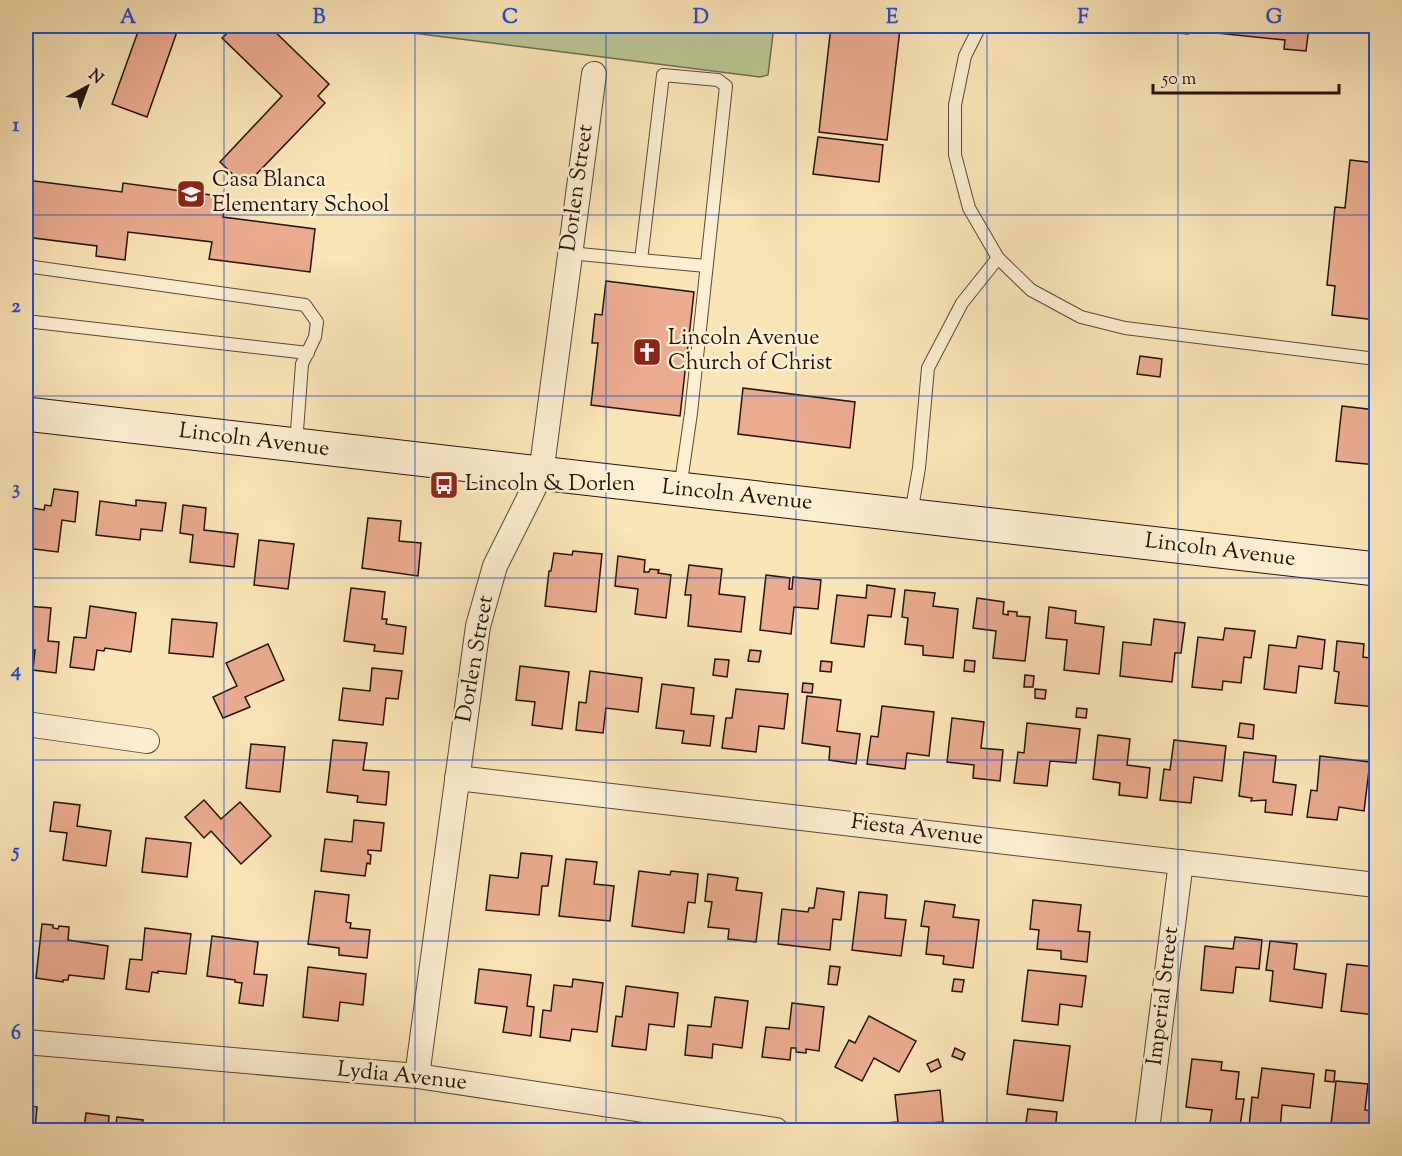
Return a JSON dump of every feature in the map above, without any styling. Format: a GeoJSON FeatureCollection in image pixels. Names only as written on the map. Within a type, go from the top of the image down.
{"type":"FeatureCollection","features":[{"type":"Feature","properties":{"kind":"street","name":"Dorlen Street"},"geometry":{"type":"LineString","coordinates":[[417,1076],[478,626],[495,566],[541,474],[594,74]]}},
{"type":"Feature","properties":{"kind":"street","name":"Lincoln Avenue"},"geometry":{"type":"LineString","coordinates":[[26,414],[1377,569]]}},
{"type":"Feature","properties":{"kind":"street"},"geometry":{"type":"LineString","coordinates":[[26,724],[147,741]]}},
{"type":"Feature","properties":{"kind":"street","name":"Fiesta Avenue"},"geometry":{"type":"LineString","coordinates":[[457,778],[1377,885]]}},
{"type":"Feature","properties":{"kind":"street","name":"Imperial Street"},"geometry":{"type":"LineString","coordinates":[[1147,1131],[1181,862]]}},
{"type":"Feature","properties":{"kind":"street","name":"Lydia Avenue"},"geometry":{"type":"LineString","coordinates":[[26,1042],[417,1076],[776,1131]]}},
{"type":"Feature","properties":{"kind":"lane"},"geometry":{"type":"LineString","coordinates":[[980,26],[965,56],[955,105],[955,155],[969,208],[998,258],[1031,290],[1081,316],[1125,328],[1377,359]]}},
{"type":"Feature","properties":{"kind":"lane"},"geometry":{"type":"LineString","coordinates":[[641,260],[663,75],[718,80],[726,86],[691,413],[680,490]]}},
{"type":"Feature","properties":{"kind":"lane"},"geometry":{"type":"LineString","coordinates":[[570,253],[706,266]]}},
{"type":"Feature","properties":{"kind":"lane"},"geometry":{"type":"LineString","coordinates":[[910,515],[919,468],[928,368],[962,303],[998,258]]}},
{"type":"Feature","properties":{"kind":"lane"},"geometry":{"type":"LineString","coordinates":[[26,266],[305,305],[317,322],[315,337],[302,364],[296,446]]}},
{"type":"Feature","properties":{"kind":"lane"},"geometry":{"type":"LineString","coordinates":[[26,321],[308,352]]}},
{"type":"Feature","properties":{"kind":"green space"},"geometry":{"type":"Polygon","coordinates":[[[389,26],[774,26],[768,75],[760,77],[389,30],[389,26]]]}},
{"type":"Feature","properties":{"kind":"building"},"geometry":{"type":"Polygon","coordinates":[[[140,26],[179,26],[147,117],[112,104],[140,26]]]}},
{"type":"Feature","properties":{"kind":"building"},"geometry":{"type":"Polygon","coordinates":[[[235,26],[269,26],[329,84],[318,96],[325,103],[245,186],[220,162],[282,96],[222,38],[235,26]]]}},
{"type":"Feature","properties":{"kind":"building"},"geometry":{"type":"Polygon","coordinates":[[[831,26],[900,29],[887,140],[819,132],[831,26]]]}},
{"type":"Feature","properties":{"kind":"building"},"geometry":{"type":"Polygon","coordinates":[[[1158,26],[1309,27],[1306,51],[1284,49],[1285,40],[1188,30],[1188,34],[1157,31],[1158,26]]]}},
{"type":"Feature","properties":{"kind":"building"},"geometry":{"type":"Polygon","coordinates":[[[818,137],[883,145],[879,182],[813,174],[818,137]]]}},
{"type":"Feature","properties":{"kind":"building"},"geometry":{"type":"Polygon","coordinates":[[[1350,160],[1376,163],[1376,320],[1332,315],[1335,286],[1327,285],[1335,207],[1345,208],[1350,160]]]}},
{"type":"Feature","properties":{"kind":"building"},"geometry":{"type":"Polygon","coordinates":[[[26,180],[122,192],[123,183],[226,197],[223,217],[315,229],[310,272],[209,259],[212,242],[128,232],[125,260],[96,256],[97,246],[26,237],[26,180]]]}},
{"type":"Feature","properties":{"kind":"building"},"geometry":{"type":"Polygon","coordinates":[[[606,281],[694,292],[680,416],[591,405],[598,343],[592,343],[595,314],[602,315],[606,281]]]}},
{"type":"Feature","properties":{"kind":"building"},"geometry":{"type":"Polygon","coordinates":[[[1140,356],[1162,359],[1160,377],[1137,374],[1140,356]]]}},
{"type":"Feature","properties":{"kind":"building"},"geometry":{"type":"Polygon","coordinates":[[[743,388],[855,402],[850,448],[738,434],[743,388]]]}},
{"type":"Feature","properties":{"kind":"building"},"geometry":{"type":"Polygon","coordinates":[[[1342,406],[1376,410],[1376,465],[1336,461],[1342,406]]]}},
{"type":"Feature","properties":{"kind":"building"},"geometry":{"type":"Polygon","coordinates":[[[54,489],[78,492],[75,522],[62,520],[58,552],[26,548],[26,507],[44,510],[45,505],[51,506],[54,489]]]}},
{"type":"Feature","properties":{"kind":"building"},"geometry":{"type":"Polygon","coordinates":[[[136,500],[166,503],[162,531],[141,529],[140,540],[96,535],[100,501],[136,506],[136,500]]]}},
{"type":"Feature","properties":{"kind":"building"},"geometry":{"type":"Polygon","coordinates":[[[183,505],[206,508],[204,530],[238,534],[234,567],[190,562],[193,535],[180,533],[183,505]]]}},
{"type":"Feature","properties":{"kind":"building"},"geometry":{"type":"Polygon","coordinates":[[[368,518],[401,521],[399,541],[421,543],[418,576],[362,568],[368,518]]]}},
{"type":"Feature","properties":{"kind":"building"},"geometry":{"type":"Polygon","coordinates":[[[259,540],[294,544],[288,589],[254,585],[259,540]]]}},
{"type":"Feature","properties":{"kind":"building"},"geometry":{"type":"Polygon","coordinates":[[[573,551],[602,554],[596,612],[545,606],[549,571],[551,571],[554,553],[572,555],[573,551]]]}},
{"type":"Feature","properties":{"kind":"building"},"geometry":{"type":"Polygon","coordinates":[[[618,556],[645,560],[644,572],[649,572],[650,569],[659,570],[658,573],[671,575],[666,618],[635,614],[638,589],[615,586],[618,556]]]}},
{"type":"Feature","properties":{"kind":"building"},"geometry":{"type":"Polygon","coordinates":[[[689,565],[722,569],[719,594],[745,597],[741,632],[688,626],[691,595],[685,595],[689,565]]]}},
{"type":"Feature","properties":{"kind":"building"},"geometry":{"type":"Polygon","coordinates":[[[766,575],[790,578],[789,589],[792,589],[793,577],[821,580],[818,609],[794,607],[791,634],[760,630],[766,575]]]}},
{"type":"Feature","properties":{"kind":"building"},"geometry":{"type":"Polygon","coordinates":[[[867,585],[895,589],[891,617],[868,615],[864,647],[831,643],[837,595],[866,598],[867,585]]]}},
{"type":"Feature","properties":{"kind":"building"},"geometry":{"type":"Polygon","coordinates":[[[351,588],[385,592],[382,619],[387,619],[386,624],[406,627],[403,654],[374,651],[375,645],[344,641],[351,588]]]}},
{"type":"Feature","properties":{"kind":"building"},"geometry":{"type":"Polygon","coordinates":[[[905,590],[935,593],[933,606],[958,609],[953,658],[923,655],[923,646],[905,644],[908,618],[902,617],[905,590]]]}},
{"type":"Feature","properties":{"kind":"building"},"geometry":{"type":"Polygon","coordinates":[[[977,598],[1004,602],[1003,614],[1008,615],[1008,611],[1017,612],[1017,616],[1030,617],[1025,661],[993,658],[996,631],[973,628],[977,598]]]}},
{"type":"Feature","properties":{"kind":"building"},"geometry":{"type":"Polygon","coordinates":[[[26,606],[51,608],[48,641],[59,642],[56,673],[33,670],[35,650],[27,649],[28,646],[26,646],[26,606]]]}},
{"type":"Feature","properties":{"kind":"building"},"geometry":{"type":"Polygon","coordinates":[[[90,606],[136,613],[131,652],[105,648],[104,651],[97,650],[94,670],[70,667],[74,637],[86,638],[90,606]]]}},
{"type":"Feature","properties":{"kind":"building"},"geometry":{"type":"Polygon","coordinates":[[[1049,607],[1076,611],[1075,623],[1104,627],[1099,674],[1064,670],[1067,640],[1046,638],[1049,607]]]}},
{"type":"Feature","properties":{"kind":"building"},"geometry":{"type":"Polygon","coordinates":[[[172,619],[217,623],[213,657],[169,653],[172,619]]]}},
{"type":"Feature","properties":{"kind":"building"},"geometry":{"type":"Polygon","coordinates":[[[1154,619],[1185,623],[1181,653],[1175,653],[1172,682],[1120,676],[1123,642],[1151,645],[1154,619]]]}},
{"type":"Feature","properties":{"kind":"building"},"geometry":{"type":"Polygon","coordinates":[[[1225,628],[1255,631],[1251,658],[1244,657],[1241,683],[1223,681],[1222,690],[1192,687],[1198,637],[1223,640],[1225,628]]]}},
{"type":"Feature","properties":{"kind":"building"},"geometry":{"type":"Polygon","coordinates":[[[1298,636],[1325,640],[1322,669],[1299,666],[1296,693],[1264,689],[1269,645],[1296,648],[1298,636]]]}},
{"type":"Feature","properties":{"kind":"building"},"geometry":{"type":"Polygon","coordinates":[[[1337,641],[1364,644],[1363,657],[1376,659],[1376,707],[1335,703],[1339,672],[1334,671],[1337,641]]]}},
{"type":"Feature","properties":{"kind":"building"},"geometry":{"type":"Polygon","coordinates":[[[268,644],[284,680],[245,697],[250,707],[223,718],[213,697],[237,686],[226,663],[268,644]]]}},
{"type":"Feature","properties":{"kind":"building"},"geometry":{"type":"Polygon","coordinates":[[[750,650],[761,651],[759,662],[748,661],[750,650]]]}},
{"type":"Feature","properties":{"kind":"building"},"geometry":{"type":"Polygon","coordinates":[[[715,659],[729,660],[727,677],[713,675],[715,659]]]}},
{"type":"Feature","properties":{"kind":"building"},"geometry":{"type":"Polygon","coordinates":[[[965,660],[975,661],[974,672],[964,671],[965,660]]]}},
{"type":"Feature","properties":{"kind":"building"},"geometry":{"type":"Polygon","coordinates":[[[821,661],[832,662],[831,672],[820,671],[821,661]]]}},
{"type":"Feature","properties":{"kind":"building"},"geometry":{"type":"Polygon","coordinates":[[[520,666],[569,672],[562,729],[532,725],[535,702],[516,700],[520,666]]]}},
{"type":"Feature","properties":{"kind":"building"},"geometry":{"type":"Polygon","coordinates":[[[372,668],[402,671],[398,699],[386,698],[383,725],[339,720],[343,688],[370,691],[372,668]]]}},
{"type":"Feature","properties":{"kind":"building"},"geometry":{"type":"Polygon","coordinates":[[[590,671],[642,678],[638,712],[606,708],[603,733],[576,730],[579,702],[586,703],[590,671]]]}},
{"type":"Feature","properties":{"kind":"building"},"geometry":{"type":"Polygon","coordinates":[[[1025,675],[1034,676],[1033,687],[1024,687],[1025,675]]]}},
{"type":"Feature","properties":{"kind":"building"},"geometry":{"type":"Polygon","coordinates":[[[803,683],[813,684],[812,693],[802,692],[803,683]]]}},
{"type":"Feature","properties":{"kind":"building"},"geometry":{"type":"Polygon","coordinates":[[[662,684],[694,688],[691,714],[714,716],[710,746],[682,743],[684,731],[656,728],[662,684]]]}},
{"type":"Feature","properties":{"kind":"building"},"geometry":{"type":"Polygon","coordinates":[[[736,689],[788,694],[784,729],[759,726],[756,752],[722,748],[726,718],[732,718],[736,689]]]}},
{"type":"Feature","properties":{"kind":"building"},"geometry":{"type":"Polygon","coordinates":[[[1035,689],[1046,690],[1045,699],[1035,698],[1035,689]]]}},
{"type":"Feature","properties":{"kind":"building"},"geometry":{"type":"Polygon","coordinates":[[[807,696],[841,700],[837,731],[860,734],[856,764],[829,760],[830,747],[802,743],[807,696]]]}},
{"type":"Feature","properties":{"kind":"building"},"geometry":{"type":"Polygon","coordinates":[[[882,706],[934,712],[929,756],[907,753],[905,769],[867,764],[871,736],[878,737],[882,706]]]}},
{"type":"Feature","properties":{"kind":"building"},"geometry":{"type":"Polygon","coordinates":[[[1077,708],[1087,709],[1086,718],[1076,717],[1077,708]]]}},
{"type":"Feature","properties":{"kind":"building"},"geometry":{"type":"Polygon","coordinates":[[[952,718],[984,722],[981,748],[1003,750],[1000,781],[973,778],[974,765],[947,762],[952,718]]]}},
{"type":"Feature","properties":{"kind":"building"},"geometry":{"type":"Polygon","coordinates":[[[1027,723],[1080,729],[1076,763],[1050,761],[1047,786],[1014,783],[1018,752],[1024,753],[1027,723]]]}},
{"type":"Feature","properties":{"kind":"building"},"geometry":{"type":"Polygon","coordinates":[[[1240,723],[1254,725],[1253,739],[1238,737],[1240,723]]]}},
{"type":"Feature","properties":{"kind":"building"},"geometry":{"type":"Polygon","coordinates":[[[1098,735],[1130,739],[1127,765],[1150,768],[1147,798],[1119,795],[1120,783],[1093,779],[1098,735]]]}},
{"type":"Feature","properties":{"kind":"building"},"geometry":{"type":"Polygon","coordinates":[[[333,740],[367,743],[363,770],[389,772],[386,805],[357,802],[358,796],[327,792],[333,740]]]}},
{"type":"Feature","properties":{"kind":"building"},"geometry":{"type":"Polygon","coordinates":[[[1174,740],[1226,746],[1222,781],[1194,777],[1191,803],[1160,800],[1164,769],[1170,770],[1174,740]]]}},
{"type":"Feature","properties":{"kind":"building"},"geometry":{"type":"Polygon","coordinates":[[[251,744],[285,747],[280,792],[246,788],[251,744]]]}},
{"type":"Feature","properties":{"kind":"building"},"geometry":{"type":"Polygon","coordinates":[[[1244,752],[1276,756],[1273,782],[1296,785],[1292,815],[1265,812],[1266,800],[1251,801],[1252,798],[1239,796],[1244,752]]]}},
{"type":"Feature","properties":{"kind":"building"},"geometry":{"type":"Polygon","coordinates":[[[1320,756],[1370,762],[1364,811],[1339,807],[1337,820],[1307,817],[1311,790],[1317,791],[1320,756]]]}},
{"type":"Feature","properties":{"kind":"building"},"geometry":{"type":"Polygon","coordinates":[[[204,800],[221,819],[240,802],[271,836],[241,864],[211,831],[204,838],[185,817],[204,800]]]}},
{"type":"Feature","properties":{"kind":"building"},"geometry":{"type":"Polygon","coordinates":[[[54,802],[80,805],[77,826],[111,831],[106,866],[63,860],[67,833],[50,831],[54,802]]]}},
{"type":"Feature","properties":{"kind":"building"},"geometry":{"type":"Polygon","coordinates":[[[354,820],[384,823],[381,851],[368,850],[368,854],[371,855],[370,864],[367,863],[365,876],[321,871],[325,839],[352,842],[354,820]]]}},
{"type":"Feature","properties":{"kind":"building"},"geometry":{"type":"Polygon","coordinates":[[[146,838],[191,843],[187,877],[142,872],[146,838]]]}},
{"type":"Feature","properties":{"kind":"building"},"geometry":{"type":"Polygon","coordinates":[[[521,853],[552,856],[548,886],[542,886],[539,915],[486,910],[490,875],[518,878],[521,853]]]}},
{"type":"Feature","properties":{"kind":"building"},"geometry":{"type":"Polygon","coordinates":[[[566,859],[597,862],[594,884],[614,886],[610,921],[559,916],[566,859]]]}},
{"type":"Feature","properties":{"kind":"building"},"geometry":{"type":"Polygon","coordinates":[[[639,871],[670,875],[671,871],[698,874],[695,903],[688,902],[684,933],[632,926],[639,871]]]}},
{"type":"Feature","properties":{"kind":"building"},"geometry":{"type":"Polygon","coordinates":[[[708,874],[738,878],[736,890],[762,893],[756,942],[728,939],[729,929],[708,927],[712,902],[705,901],[708,874]]]}},
{"type":"Feature","properties":{"kind":"building"},"geometry":{"type":"Polygon","coordinates":[[[817,888],[844,892],[841,920],[833,919],[830,950],[778,944],[782,909],[808,912],[809,908],[814,908],[817,888]]]}},
{"type":"Feature","properties":{"kind":"building"},"geometry":{"type":"Polygon","coordinates":[[[315,891],[349,895],[346,922],[351,923],[350,928],[370,930],[367,958],[339,955],[339,948],[308,944],[315,891]]]}},
{"type":"Feature","properties":{"kind":"building"},"geometry":{"type":"Polygon","coordinates":[[[859,892],[887,895],[885,918],[906,920],[901,956],[852,950],[859,892]]]}},
{"type":"Feature","properties":{"kind":"building"},"geometry":{"type":"Polygon","coordinates":[[[1033,900],[1081,905],[1078,931],[1090,932],[1087,962],[1061,959],[1061,951],[1037,949],[1039,930],[1030,929],[1033,900]]]}},
{"type":"Feature","properties":{"kind":"building"},"geometry":{"type":"Polygon","coordinates":[[[925,901],[955,905],[953,917],[979,920],[973,968],[943,964],[944,956],[926,954],[929,927],[921,926],[925,901]]]}},
{"type":"Feature","properties":{"kind":"building"},"geometry":{"type":"Polygon","coordinates":[[[26,913],[31,914],[26,954],[26,913]]]}},
{"type":"Feature","properties":{"kind":"building"},"geometry":{"type":"Polygon","coordinates":[[[42,924],[53,925],[53,928],[58,929],[59,926],[69,927],[68,940],[108,946],[104,979],[69,975],[68,980],[63,980],[63,982],[36,978],[42,924]]]}},
{"type":"Feature","properties":{"kind":"building"},"geometry":{"type":"Polygon","coordinates":[[[145,928],[191,934],[186,974],[152,972],[149,992],[126,989],[130,959],[142,960],[145,928]]]}},
{"type":"Feature","properties":{"kind":"building"},"geometry":{"type":"Polygon","coordinates":[[[212,936],[258,942],[254,974],[267,975],[263,1006],[239,1003],[242,983],[207,976],[212,936]]]}},
{"type":"Feature","properties":{"kind":"building"},"geometry":{"type":"Polygon","coordinates":[[[1235,937],[1262,940],[1259,969],[1236,967],[1233,993],[1201,990],[1205,946],[1233,949],[1235,937]]]}},
{"type":"Feature","properties":{"kind":"building"},"geometry":{"type":"Polygon","coordinates":[[[1270,941],[1297,944],[1294,969],[1326,974],[1322,1008],[1270,1001],[1273,971],[1266,970],[1270,941]]]}},
{"type":"Feature","properties":{"kind":"building"},"geometry":{"type":"Polygon","coordinates":[[[1347,964],[1376,967],[1375,1015],[1341,1011],[1347,964]]]}},
{"type":"Feature","properties":{"kind":"building"},"geometry":{"type":"Polygon","coordinates":[[[830,966],[840,967],[837,985],[828,984],[830,966]]]}},
{"type":"Feature","properties":{"kind":"building"},"geometry":{"type":"Polygon","coordinates":[[[308,967],[366,974],[363,1005],[340,1002],[338,1021],[303,1017],[308,967]]]}},
{"type":"Feature","properties":{"kind":"building"},"geometry":{"type":"Polygon","coordinates":[[[479,969],[531,975],[527,1006],[534,1007],[531,1036],[503,1032],[507,1007],[475,1003],[479,969]]]}},
{"type":"Feature","properties":{"kind":"building"},"geometry":{"type":"Polygon","coordinates":[[[1028,970],[1086,976],[1082,1007],[1060,1004],[1058,1025],[1022,1021],[1028,970]]]}},
{"type":"Feature","properties":{"kind":"building"},"geometry":{"type":"Polygon","coordinates":[[[573,979],[603,983],[597,1032],[572,1029],[570,1041],[540,1037],[543,1010],[551,1011],[554,985],[572,987],[573,979]]]}},
{"type":"Feature","properties":{"kind":"building"},"geometry":{"type":"Polygon","coordinates":[[[954,979],[964,980],[962,992],[952,991],[954,979]]]}},
{"type":"Feature","properties":{"kind":"building"},"geometry":{"type":"Polygon","coordinates":[[[626,986],[678,993],[674,1027],[649,1024],[646,1050],[612,1046],[616,1016],[622,1017],[626,986]]]}},
{"type":"Feature","properties":{"kind":"building"},"geometry":{"type":"Polygon","coordinates":[[[715,997],[748,1001],[742,1048],[713,1044],[712,1058],[685,1055],[688,1025],[711,1027],[715,997]]]}},
{"type":"Feature","properties":{"kind":"building"},"geometry":{"type":"Polygon","coordinates":[[[792,1003],[824,1007],[819,1051],[806,1049],[806,1053],[796,1052],[796,1048],[791,1048],[790,1060],[762,1057],[766,1027],[789,1029],[792,1003]]]}},
{"type":"Feature","properties":{"kind":"building"},"geometry":{"type":"Polygon","coordinates":[[[869,1016],[916,1041],[899,1072],[874,1058],[862,1081],[835,1067],[849,1040],[855,1043],[869,1016]]]}},
{"type":"Feature","properties":{"kind":"building"},"geometry":{"type":"Polygon","coordinates":[[[1014,1040],[1070,1046],[1063,1101],[1007,1094],[1014,1040]]]}},
{"type":"Feature","properties":{"kind":"building"},"geometry":{"type":"Polygon","coordinates":[[[955,1048],[965,1053],[962,1060],[952,1056],[955,1048]]]}},
{"type":"Feature","properties":{"kind":"building"},"geometry":{"type":"Polygon","coordinates":[[[938,1059],[941,1067],[931,1072],[927,1064],[938,1059]]]}},
{"type":"Feature","properties":{"kind":"building"},"geometry":{"type":"Polygon","coordinates":[[[1192,1059],[1222,1062],[1221,1070],[1239,1072],[1236,1099],[1244,1099],[1240,1126],[1210,1123],[1212,1110],[1186,1107],[1192,1059]]]}},
{"type":"Feature","properties":{"kind":"building"},"geometry":{"type":"Polygon","coordinates":[[[1262,1068],[1314,1074],[1310,1108],[1282,1105],[1280,1130],[1249,1127],[1252,1097],[1258,1098],[1262,1068]]]}},
{"type":"Feature","properties":{"kind":"building"},"geometry":{"type":"Polygon","coordinates":[[[1326,1070],[1335,1071],[1334,1082],[1325,1081],[1326,1070]]]}},
{"type":"Feature","properties":{"kind":"building"},"geometry":{"type":"Polygon","coordinates":[[[1336,1081],[1368,1084],[1365,1110],[1376,1112],[1376,1130],[1344,1129],[1344,1126],[1331,1125],[1336,1081]]]}},
{"type":"Feature","properties":{"kind":"building"},"geometry":{"type":"Polygon","coordinates":[[[940,1090],[943,1122],[916,1124],[917,1130],[887,1130],[886,1123],[898,1122],[895,1095],[940,1090]]]}},
{"type":"Feature","properties":{"kind":"building"},"geometry":{"type":"Polygon","coordinates":[[[26,1105],[37,1107],[35,1130],[26,1130],[26,1105]]]}},
{"type":"Feature","properties":{"kind":"building"},"geometry":{"type":"Polygon","coordinates":[[[1028,1109],[1057,1112],[1055,1130],[1025,1130],[1028,1109]]]}},
{"type":"Feature","properties":{"kind":"building"},"geometry":{"type":"Polygon","coordinates":[[[86,1113],[109,1116],[108,1130],[84,1130],[86,1113]]]}},
{"type":"Feature","properties":{"kind":"building"},"geometry":{"type":"Polygon","coordinates":[[[117,1117],[143,1120],[142,1130],[115,1130],[117,1117]]]}},
{"type":"Feature","properties":{"kind":"place","name":"Casa Blanca Elementary School"},"geometry":{"type":"Point","coordinates":[191,194]}},
{"type":"Feature","properties":{"kind":"place","name":"Lincoln Avenue Church of Christ"},"geometry":{"type":"Point","coordinates":[647,352]}},
{"type":"Feature","properties":{"kind":"place","name":"Lincoln & Dorlen"},"geometry":{"type":"Point","coordinates":[444,485]}}]}
